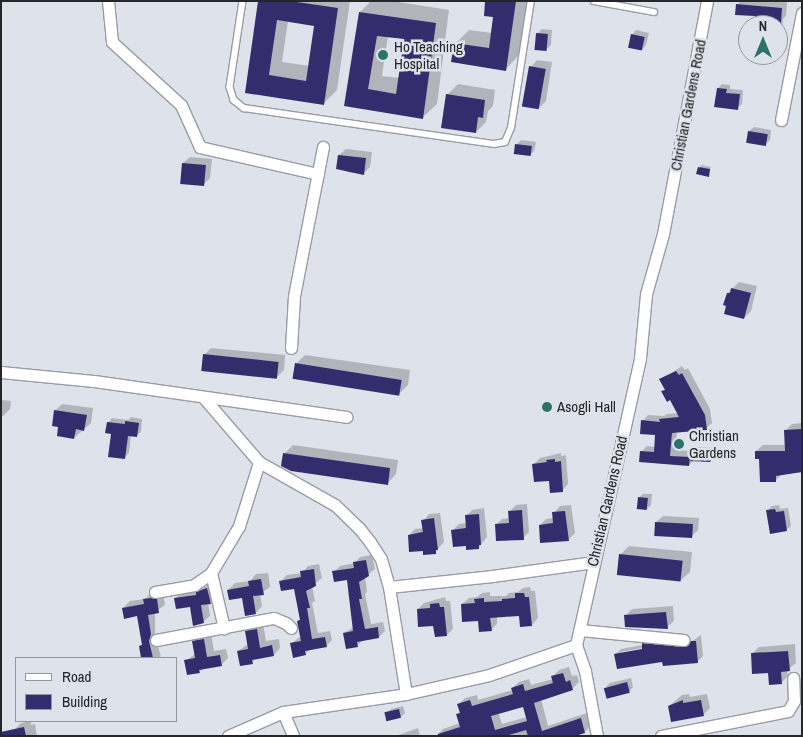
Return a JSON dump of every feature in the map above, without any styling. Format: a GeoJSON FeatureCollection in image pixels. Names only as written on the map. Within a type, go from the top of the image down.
{"type":"FeatureCollection","features":[{"type":"Feature","properties":{"kind":"street"},"geometry":{"type":"LineString","coordinates":[[108,1],[112,42],[181,105],[200,147],[318,174]]}},
{"type":"Feature","properties":{"kind":"street","name":"Christian Gardens Road"},"geometry":{"type":"LineString","coordinates":[[576,645],[640,358],[646,294],[663,234],[707,1]]}},
{"type":"Feature","properties":{"kind":"street"},"geometry":{"type":"LineString","coordinates":[[781,120],[802,13]]}},
{"type":"Feature","properties":{"kind":"street"},"geometry":{"type":"LineString","coordinates":[[290,348],[294,296],[322,147]]}},
{"type":"Feature","properties":{"kind":"street"},"geometry":{"type":"LineString","coordinates":[[1,372],[94,381],[346,417]]}},
{"type":"Feature","properties":{"kind":"street"},"geometry":{"type":"LineString","coordinates":[[203,397],[259,462],[335,505],[359,528],[381,559],[389,587],[406,694]]}},
{"type":"Feature","properties":{"kind":"street"},"geometry":{"type":"LineString","coordinates":[[155,592],[194,585],[211,572],[239,526],[259,462]]}},
{"type":"Feature","properties":{"kind":"street"},"geometry":{"type":"LineString","coordinates":[[389,587],[492,576],[594,562]]}},
{"type":"Feature","properties":{"kind":"street"},"geometry":{"type":"LineString","coordinates":[[211,572],[224,628]]}},
{"type":"Feature","properties":{"kind":"street"},"geometry":{"type":"LineString","coordinates":[[156,640],[278,618],[291,628]]}},
{"type":"Feature","properties":{"kind":"street"},"geometry":{"type":"LineString","coordinates":[[580,630],[684,640]]}},
{"type":"Feature","properties":{"kind":"street"},"geometry":{"type":"LineString","coordinates":[[228,736],[283,712],[406,694],[489,675],[576,645],[585,671],[597,736]]}},
{"type":"Feature","properties":{"kind":"street"},"geometry":{"type":"LineString","coordinates":[[661,736],[788,711],[794,701],[793,678]]}},
{"type":"Feature","properties":{"kind":"street"},"geometry":{"type":"LineString","coordinates":[[283,712],[293,736]]}},
{"type":"Feature","properties":{"kind":"lane"},"geometry":{"type":"LineString","coordinates":[[243,1],[230,87],[234,100],[244,108],[494,144],[505,142],[511,128],[531,1]]}},
{"type":"Feature","properties":{"kind":"lane"},"geometry":{"type":"LineString","coordinates":[[594,1],[654,12]]}},
{"type":"Feature","properties":{"kind":"building"},"geometry":{"type":"Polygon","coordinates":[[[258,1],[290,1],[338,8],[324,105],[245,93],[258,1]],[[277,20],[269,75],[306,81],[314,26],[277,20]]]}},
{"type":"Feature","properties":{"kind":"building"},"geometry":{"type":"Polygon","coordinates":[[[485,1],[516,1],[506,71],[451,62],[454,43],[489,48],[493,17],[484,16],[485,1]]]}},
{"type":"Feature","properties":{"kind":"building"},"geometry":{"type":"Polygon","coordinates":[[[736,4],[782,8],[782,15],[735,15],[736,4]]]}},
{"type":"Feature","properties":{"kind":"building"},"geometry":{"type":"Polygon","coordinates":[[[359,12],[436,23],[423,119],[344,106],[359,12]],[[377,36],[368,89],[396,94],[404,39],[377,36]]]}},
{"type":"Feature","properties":{"kind":"building"},"geometry":{"type":"Polygon","coordinates":[[[536,33],[548,34],[546,51],[535,50],[536,33]]]}},
{"type":"Feature","properties":{"kind":"building"},"geometry":{"type":"Polygon","coordinates":[[[631,34],[645,37],[642,51],[628,48],[631,34]]]}},
{"type":"Feature","properties":{"kind":"building"},"geometry":{"type":"Polygon","coordinates":[[[529,66],[546,69],[539,109],[522,106],[529,66]]]}},
{"type":"Feature","properties":{"kind":"building"},"geometry":{"type":"Polygon","coordinates":[[[717,88],[727,89],[726,93],[740,94],[738,110],[714,107],[717,88]]]}},
{"type":"Feature","properties":{"kind":"building"},"geometry":{"type":"Polygon","coordinates":[[[446,94],[485,100],[483,118],[478,117],[476,133],[441,128],[446,94]]]}},
{"type":"Feature","properties":{"kind":"building"},"geometry":{"type":"Polygon","coordinates":[[[748,131],[768,134],[766,146],[746,143],[748,131]]]}},
{"type":"Feature","properties":{"kind":"building"},"geometry":{"type":"Polygon","coordinates":[[[515,144],[532,146],[531,156],[514,154],[515,144]]]}},
{"type":"Feature","properties":{"kind":"building"},"geometry":{"type":"Polygon","coordinates":[[[338,155],[366,158],[364,175],[336,169],[338,155]]]}},
{"type":"Feature","properties":{"kind":"building"},"geometry":{"type":"Polygon","coordinates":[[[182,163],[206,165],[204,186],[180,184],[182,163]]]}},
{"type":"Feature","properties":{"kind":"building"},"geometry":{"type":"Polygon","coordinates":[[[698,167],[710,169],[709,177],[696,174],[698,167]]]}},
{"type":"Feature","properties":{"kind":"building"},"geometry":{"type":"Polygon","coordinates":[[[731,288],[751,293],[744,319],[724,314],[726,306],[723,305],[731,288]]]}},
{"type":"Feature","properties":{"kind":"building"},"geometry":{"type":"Polygon","coordinates":[[[203,354],[279,362],[277,379],[201,371],[203,354]]]}},
{"type":"Feature","properties":{"kind":"building"},"geometry":{"type":"Polygon","coordinates":[[[295,363],[402,380],[399,396],[292,379],[295,363]]]}},
{"type":"Feature","properties":{"kind":"building"},"geometry":{"type":"Polygon","coordinates":[[[676,371],[679,375],[682,373],[705,415],[707,430],[672,433],[670,456],[690,457],[689,466],[639,462],[640,451],[654,452],[655,435],[640,434],[641,420],[660,422],[659,419],[679,417],[670,400],[667,402],[661,391],[665,390],[659,379],[676,371]]]}},
{"type":"Feature","properties":{"kind":"building"},"geometry":{"type":"Polygon","coordinates":[[[54,410],[87,415],[84,431],[76,429],[74,439],[57,436],[58,427],[52,426],[54,410]]]}},
{"type":"Feature","properties":{"kind":"building"},"geometry":{"type":"Polygon","coordinates":[[[125,421],[139,423],[137,437],[128,436],[125,459],[108,457],[111,434],[105,433],[107,422],[125,424],[125,421]]]}},
{"type":"Feature","properties":{"kind":"building"},"geometry":{"type":"Polygon","coordinates":[[[802,429],[802,472],[776,476],[776,482],[760,482],[759,459],[755,459],[755,451],[785,451],[784,430],[802,429]]]}},
{"type":"Feature","properties":{"kind":"building"},"geometry":{"type":"Polygon","coordinates":[[[691,450],[711,451],[710,462],[690,461],[691,450]]]}},
{"type":"Feature","properties":{"kind":"building"},"geometry":{"type":"Polygon","coordinates":[[[283,453],[390,468],[388,485],[291,471],[281,466],[283,453]]]}},
{"type":"Feature","properties":{"kind":"building"},"geometry":{"type":"Polygon","coordinates":[[[555,459],[555,462],[561,461],[563,492],[550,493],[549,481],[534,482],[532,464],[555,459]]]}},
{"type":"Feature","properties":{"kind":"building"},"geometry":{"type":"Polygon","coordinates":[[[638,497],[648,498],[647,510],[637,509],[638,497]]]}},
{"type":"Feature","properties":{"kind":"building"},"geometry":{"type":"Polygon","coordinates":[[[775,509],[776,512],[784,511],[787,531],[770,534],[766,510],[775,509]]]}},
{"type":"Feature","properties":{"kind":"building"},"geometry":{"type":"Polygon","coordinates":[[[522,510],[524,540],[496,541],[495,524],[509,523],[508,511],[522,510]]]}},
{"type":"Feature","properties":{"kind":"building"},"geometry":{"type":"Polygon","coordinates":[[[565,511],[569,541],[540,543],[539,525],[553,523],[552,512],[565,511]]]}},
{"type":"Feature","properties":{"kind":"building"},"geometry":{"type":"Polygon","coordinates":[[[479,514],[481,545],[479,545],[479,549],[466,550],[466,546],[453,547],[451,530],[466,528],[465,515],[479,514]]]}},
{"type":"Feature","properties":{"kind":"building"},"geometry":{"type":"Polygon","coordinates":[[[434,518],[438,550],[436,550],[436,554],[423,555],[423,551],[409,552],[408,535],[423,532],[421,520],[434,518]]]}},
{"type":"Feature","properties":{"kind":"building"},"geometry":{"type":"Polygon","coordinates":[[[655,522],[693,524],[692,538],[654,536],[655,522]]]}},
{"type":"Feature","properties":{"kind":"building"},"geometry":{"type":"Polygon","coordinates":[[[619,554],[683,561],[680,582],[617,575],[619,554]]]}},
{"type":"Feature","properties":{"kind":"building"},"geometry":{"type":"Polygon","coordinates":[[[366,560],[369,576],[359,582],[362,599],[359,599],[365,629],[378,627],[379,638],[357,642],[358,647],[346,649],[343,633],[353,631],[347,580],[334,582],[332,571],[354,568],[353,562],[366,560]]]}},
{"type":"Feature","properties":{"kind":"building"},"geometry":{"type":"Polygon","coordinates":[[[314,569],[316,586],[306,591],[310,608],[307,608],[312,639],[325,637],[327,647],[305,651],[306,655],[293,658],[290,643],[301,641],[297,621],[300,620],[294,589],[281,591],[279,581],[301,577],[300,571],[314,569]]]}},
{"type":"Feature","properties":{"kind":"building"},"geometry":{"type":"Polygon","coordinates":[[[261,579],[264,595],[253,596],[256,614],[245,616],[242,598],[229,600],[227,590],[249,586],[248,581],[261,579]]]}},
{"type":"Feature","properties":{"kind":"building"},"geometry":{"type":"Polygon","coordinates":[[[207,588],[211,604],[201,605],[204,623],[193,626],[190,607],[176,609],[174,598],[196,595],[196,592],[207,588]]]}},
{"type":"Feature","properties":{"kind":"building"},"geometry":{"type":"Polygon","coordinates":[[[515,593],[524,593],[525,597],[529,597],[532,626],[520,627],[519,616],[490,618],[492,631],[479,632],[478,621],[462,622],[461,604],[475,603],[474,599],[484,598],[484,602],[502,601],[502,599],[515,598],[515,593]]]}},
{"type":"Feature","properties":{"kind":"building"},"geometry":{"type":"Polygon","coordinates":[[[143,599],[157,599],[159,613],[148,615],[151,634],[149,641],[153,657],[141,657],[139,646],[142,645],[137,616],[124,619],[122,608],[144,604],[143,599]]]}},
{"type":"Feature","properties":{"kind":"building"},"geometry":{"type":"Polygon","coordinates":[[[439,603],[440,607],[444,607],[447,636],[435,637],[433,626],[418,627],[417,609],[430,608],[430,604],[439,603]]]}},
{"type":"Feature","properties":{"kind":"building"},"geometry":{"type":"Polygon","coordinates":[[[666,612],[668,629],[625,627],[624,615],[666,612]]]}},
{"type":"Feature","properties":{"kind":"building"},"geometry":{"type":"Polygon","coordinates":[[[257,629],[260,648],[272,645],[274,656],[252,660],[253,664],[240,666],[237,651],[248,649],[245,631],[257,629]]]}},
{"type":"Feature","properties":{"kind":"building"},"geometry":{"type":"Polygon","coordinates":[[[204,639],[207,657],[220,655],[222,666],[199,670],[200,673],[187,675],[184,660],[195,658],[192,641],[204,639]]]}},
{"type":"Feature","properties":{"kind":"building"},"geometry":{"type":"Polygon","coordinates":[[[691,641],[696,641],[698,663],[663,666],[662,662],[617,669],[614,654],[642,649],[642,643],[684,647],[691,641]]]}},
{"type":"Feature","properties":{"kind":"building"},"geometry":{"type":"Polygon","coordinates":[[[788,651],[790,671],[781,672],[782,684],[769,685],[768,673],[752,674],[751,653],[788,651]]]}},
{"type":"Feature","properties":{"kind":"building"},"geometry":{"type":"Polygon","coordinates":[[[563,673],[566,682],[570,680],[573,690],[534,703],[542,731],[581,718],[585,733],[575,736],[528,736],[526,730],[505,736],[438,736],[438,734],[460,727],[456,714],[460,713],[457,704],[470,700],[472,706],[513,694],[511,688],[523,684],[525,691],[553,683],[551,676],[563,673]],[[523,707],[491,716],[495,730],[527,721],[523,707]]]}},
{"type":"Feature","properties":{"kind":"building"},"geometry":{"type":"Polygon","coordinates":[[[627,682],[630,693],[607,699],[604,688],[627,682]]]}},
{"type":"Feature","properties":{"kind":"building"},"geometry":{"type":"Polygon","coordinates":[[[683,700],[683,703],[701,700],[704,716],[671,722],[668,706],[683,700]]]}},
{"type":"Feature","properties":{"kind":"building"},"geometry":{"type":"Polygon","coordinates":[[[399,709],[401,718],[386,721],[384,712],[399,709]]]}},
{"type":"Feature","properties":{"kind":"building"},"geometry":{"type":"Polygon","coordinates":[[[24,727],[26,736],[1,736],[1,732],[24,727]]]}},
{"type":"Feature","properties":{"kind":"place","name":"Ho Teaching Hospital"},"geometry":{"type":"Point","coordinates":[383,55]}},
{"type":"Feature","properties":{"kind":"place","name":"Asogli Hall"},"geometry":{"type":"Point","coordinates":[547,407]}},
{"type":"Feature","properties":{"kind":"place","name":"Christian Gardens"},"geometry":{"type":"Point","coordinates":[679,444]}}]}
